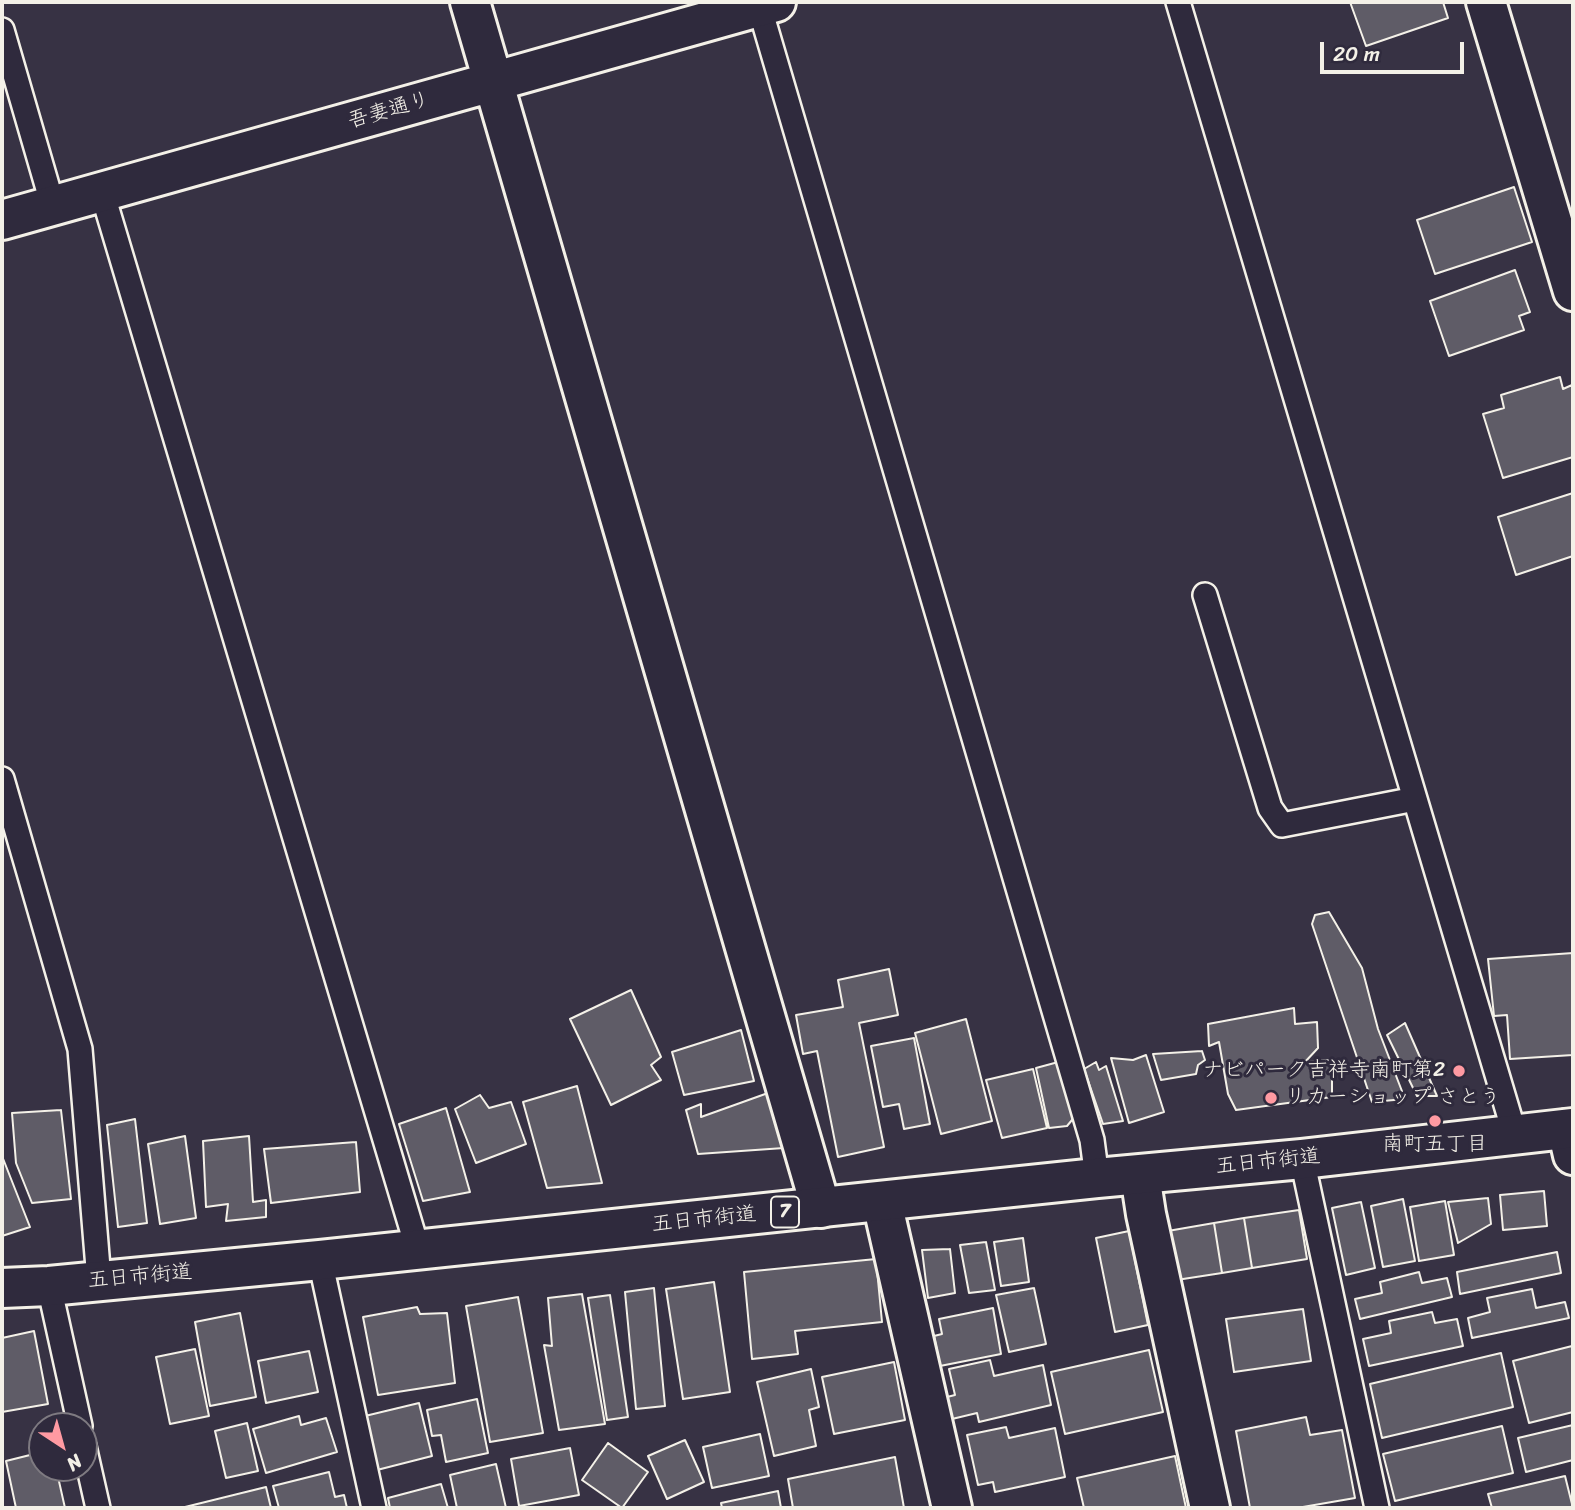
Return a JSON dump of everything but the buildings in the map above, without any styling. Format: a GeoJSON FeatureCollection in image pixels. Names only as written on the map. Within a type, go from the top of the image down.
{"type":"FeatureCollection","features":[{"type":"Feature","properties":{"kind":"street"},"geometry":{"type":"LineString","coordinates":[[470,2],[821,1208]]}},
{"type":"Feature","properties":{"kind":"street"},"geometry":{"type":"LineString","coordinates":[[1486,2],[1573,291]]}},
{"type":"Feature","properties":{"kind":"street","name":"吾妻通り"},"geometry":{"type":"LineString","coordinates":[[2,220],[764,3]]}},
{"type":"Feature","properties":{"kind":"street","name":"五日市街道"},"geometry":{"type":"LineString","coordinates":[[2,1288],[320,1260],[1515,1135],[1571,1137]]}},
{"type":"Feature","properties":{"kind":"street"},"geometry":{"type":"LineString","coordinates":[[1140,1175],[1146,1214],[1210,1508]]}},
{"type":"Feature","properties":{"kind":"street"},"geometry":{"type":"LineString","coordinates":[[882,1202],[952,1508]]}},
{"type":"Feature","properties":{"kind":"lane"},"geometry":{"type":"LineString","coordinates":[[1178,2],[1515,1135]]}},
{"type":"Feature","properties":{"kind":"lane"},"geometry":{"type":"LineString","coordinates":[[764,3],[1092,1140],[1097,1178]]}},
{"type":"Feature","properties":{"kind":"lane"},"geometry":{"type":"LineString","coordinates":[[2,30],[53,205]]}},
{"type":"Feature","properties":{"kind":"lane"},"geometry":{"type":"LineString","coordinates":[[102,192],[418,1250]]}},
{"type":"Feature","properties":{"kind":"lane"},"geometry":{"type":"LineString","coordinates":[[1205,595],[1270,808],[1282,825],[1415,799]]}},
{"type":"Feature","properties":{"kind":"lane"},"geometry":{"type":"LineString","coordinates":[[2,779],[80,1049],[99,1280]]}},
{"type":"Feature","properties":{"kind":"lane"},"geometry":{"type":"LineString","coordinates":[[1302,1159],[1377,1508]]}},
{"type":"Feature","properties":{"kind":"lane"},"geometry":{"type":"LineString","coordinates":[[320,1260],[374,1508]]}},
{"type":"Feature","properties":{"kind":"lane"},"geometry":{"type":"LineString","coordinates":[[48,1286],[76,1412]]}},
{"type":"Feature","properties":{"kind":"lane"},"geometry":{"type":"LineString","coordinates":[[92,1482],[98,1508]]}},
{"type":"Feature","properties":{"kind":"place","name":"ナビパーク吉祥寺南町第2"},"geometry":{"type":"Point","coordinates":[1459,1071]}},
{"type":"Feature","properties":{"kind":"place","name":"リカーショップ さとう"},"geometry":{"type":"Point","coordinates":[1271,1098]}},
{"type":"Feature","properties":{"kind":"place","name":"南町五丁目"},"geometry":{"type":"Point","coordinates":[1435,1121]}}]}
